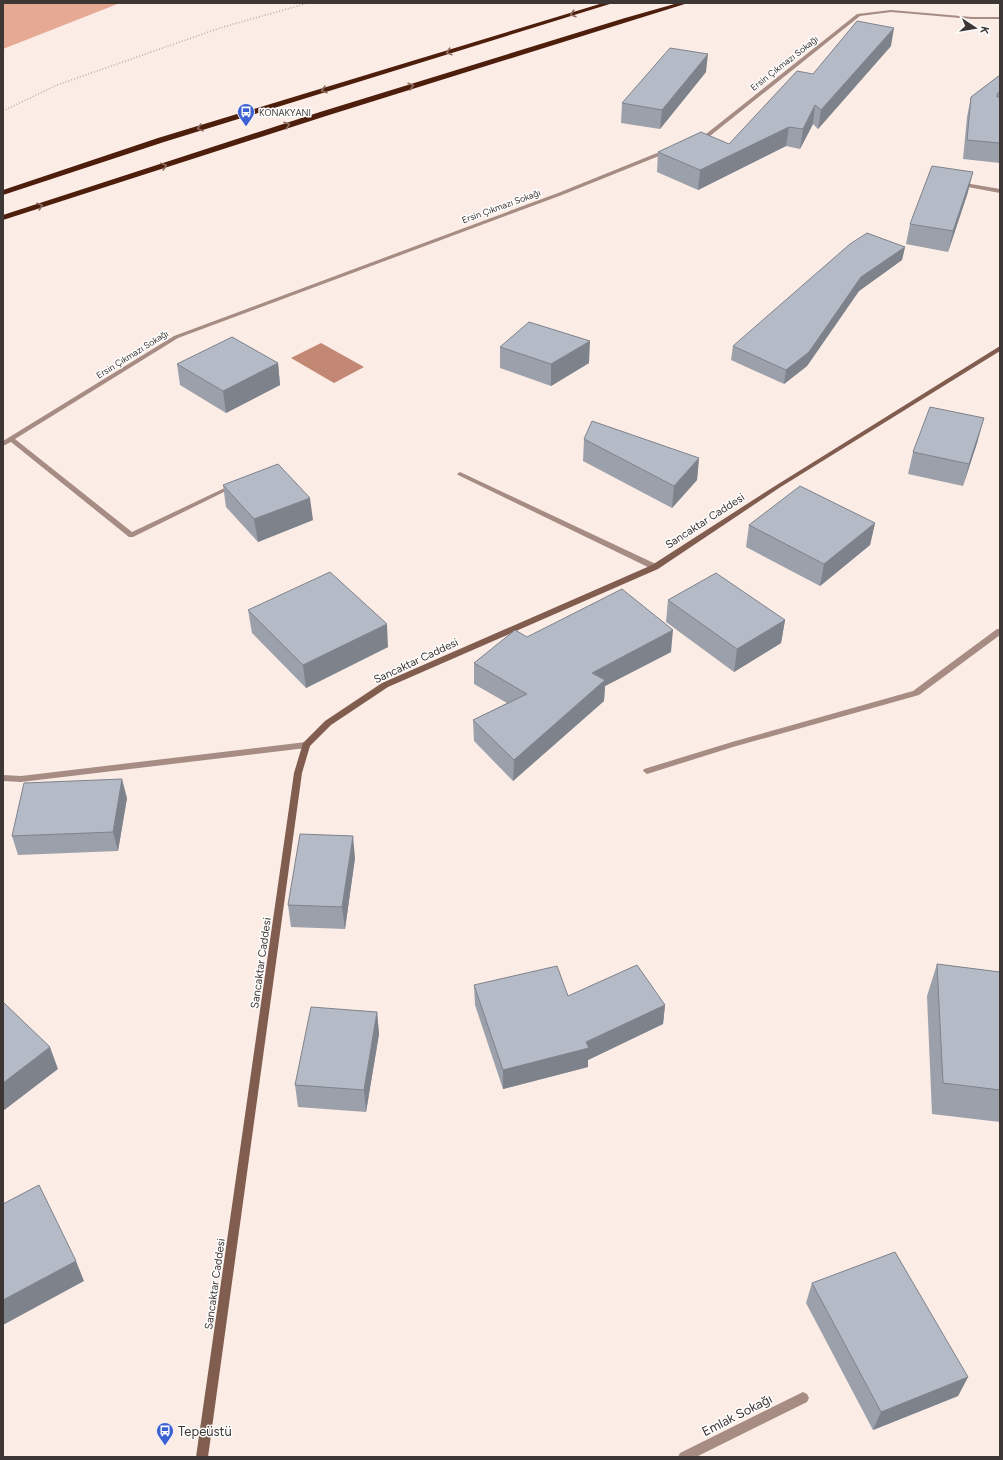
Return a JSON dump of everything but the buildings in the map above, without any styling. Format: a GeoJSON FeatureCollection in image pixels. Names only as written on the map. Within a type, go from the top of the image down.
{"type":"FeatureCollection","features":[{"type":"Feature","properties":{"kind":"highway"},"geometry":{"type":"LineString","coordinates":[[3,193],[161,140],[610,3]]}},
{"type":"Feature","properties":{"kind":"highway"},"geometry":{"type":"LineString","coordinates":[[3,218],[322,114],[626,18],[685,3]]}},
{"type":"Feature","properties":{"kind":"street","name":"Ersin Çıkmazı Sokağı"},"geometry":{"type":"LineString","coordinates":[[693,141],[708,135],[859,15],[891,11],[972,18],[1000,18]]}},
{"type":"Feature","properties":{"kind":"street","name":"Ersin Çıkmazı Sokağı"},"geometry":{"type":"LineString","coordinates":[[3,444],[12,440],[176,336],[560,194],[671,150]]}},
{"type":"Feature","properties":{"kind":"street"},"geometry":{"type":"LineString","coordinates":[[955,183],[1000,191]]}},
{"type":"Feature","properties":{"kind":"street","name":"Sancaktar Caddesi"},"geometry":{"type":"LineString","coordinates":[[202,1457],[298,774],[306,745],[328,723],[385,685],[655,567],[777,487],[1000,348]]}},
{"type":"Feature","properties":{"kind":"street"},"geometry":{"type":"LineString","coordinates":[[12,440],[131,535],[242,481]]}},
{"type":"Feature","properties":{"kind":"street"},"geometry":{"type":"LineString","coordinates":[[460,474],[655,567]]}},
{"type":"Feature","properties":{"kind":"street"},"geometry":{"type":"LineString","coordinates":[[647,771],[916,692],[1000,631]]}},
{"type":"Feature","properties":{"kind":"street"},"geometry":{"type":"LineString","coordinates":[[3,778],[21,779],[306,745]]}},
{"type":"Feature","properties":{"kind":"street","name":"Emlak Sokağı"},"geometry":{"type":"LineString","coordinates":[[684,1457],[803,1398]]}},
{"type":"Feature","properties":{"kind":"path"},"geometry":{"type":"LineString","coordinates":[[3,111],[57,85],[220,28],[308,3]]}},
{"type":"Feature","properties":{"kind":"shaded area"},"geometry":{"type":"Polygon","coordinates":[[[3,3],[120,3],[3,49],[3,3]]]}},
{"type":"Feature","properties":{"kind":"shaded area"},"geometry":{"type":"Polygon","coordinates":[[[321,343],[364,367],[334,383],[291,358],[321,343]]]}},
{"type":"Feature","properties":{"kind":"place","name":"KONAKYANI"},"geometry":{"type":"Point","coordinates":[246,127]}},
{"type":"Feature","properties":{"kind":"place","name":"Tepeüstü"},"geometry":{"type":"Point","coordinates":[165,1446]}}]}
